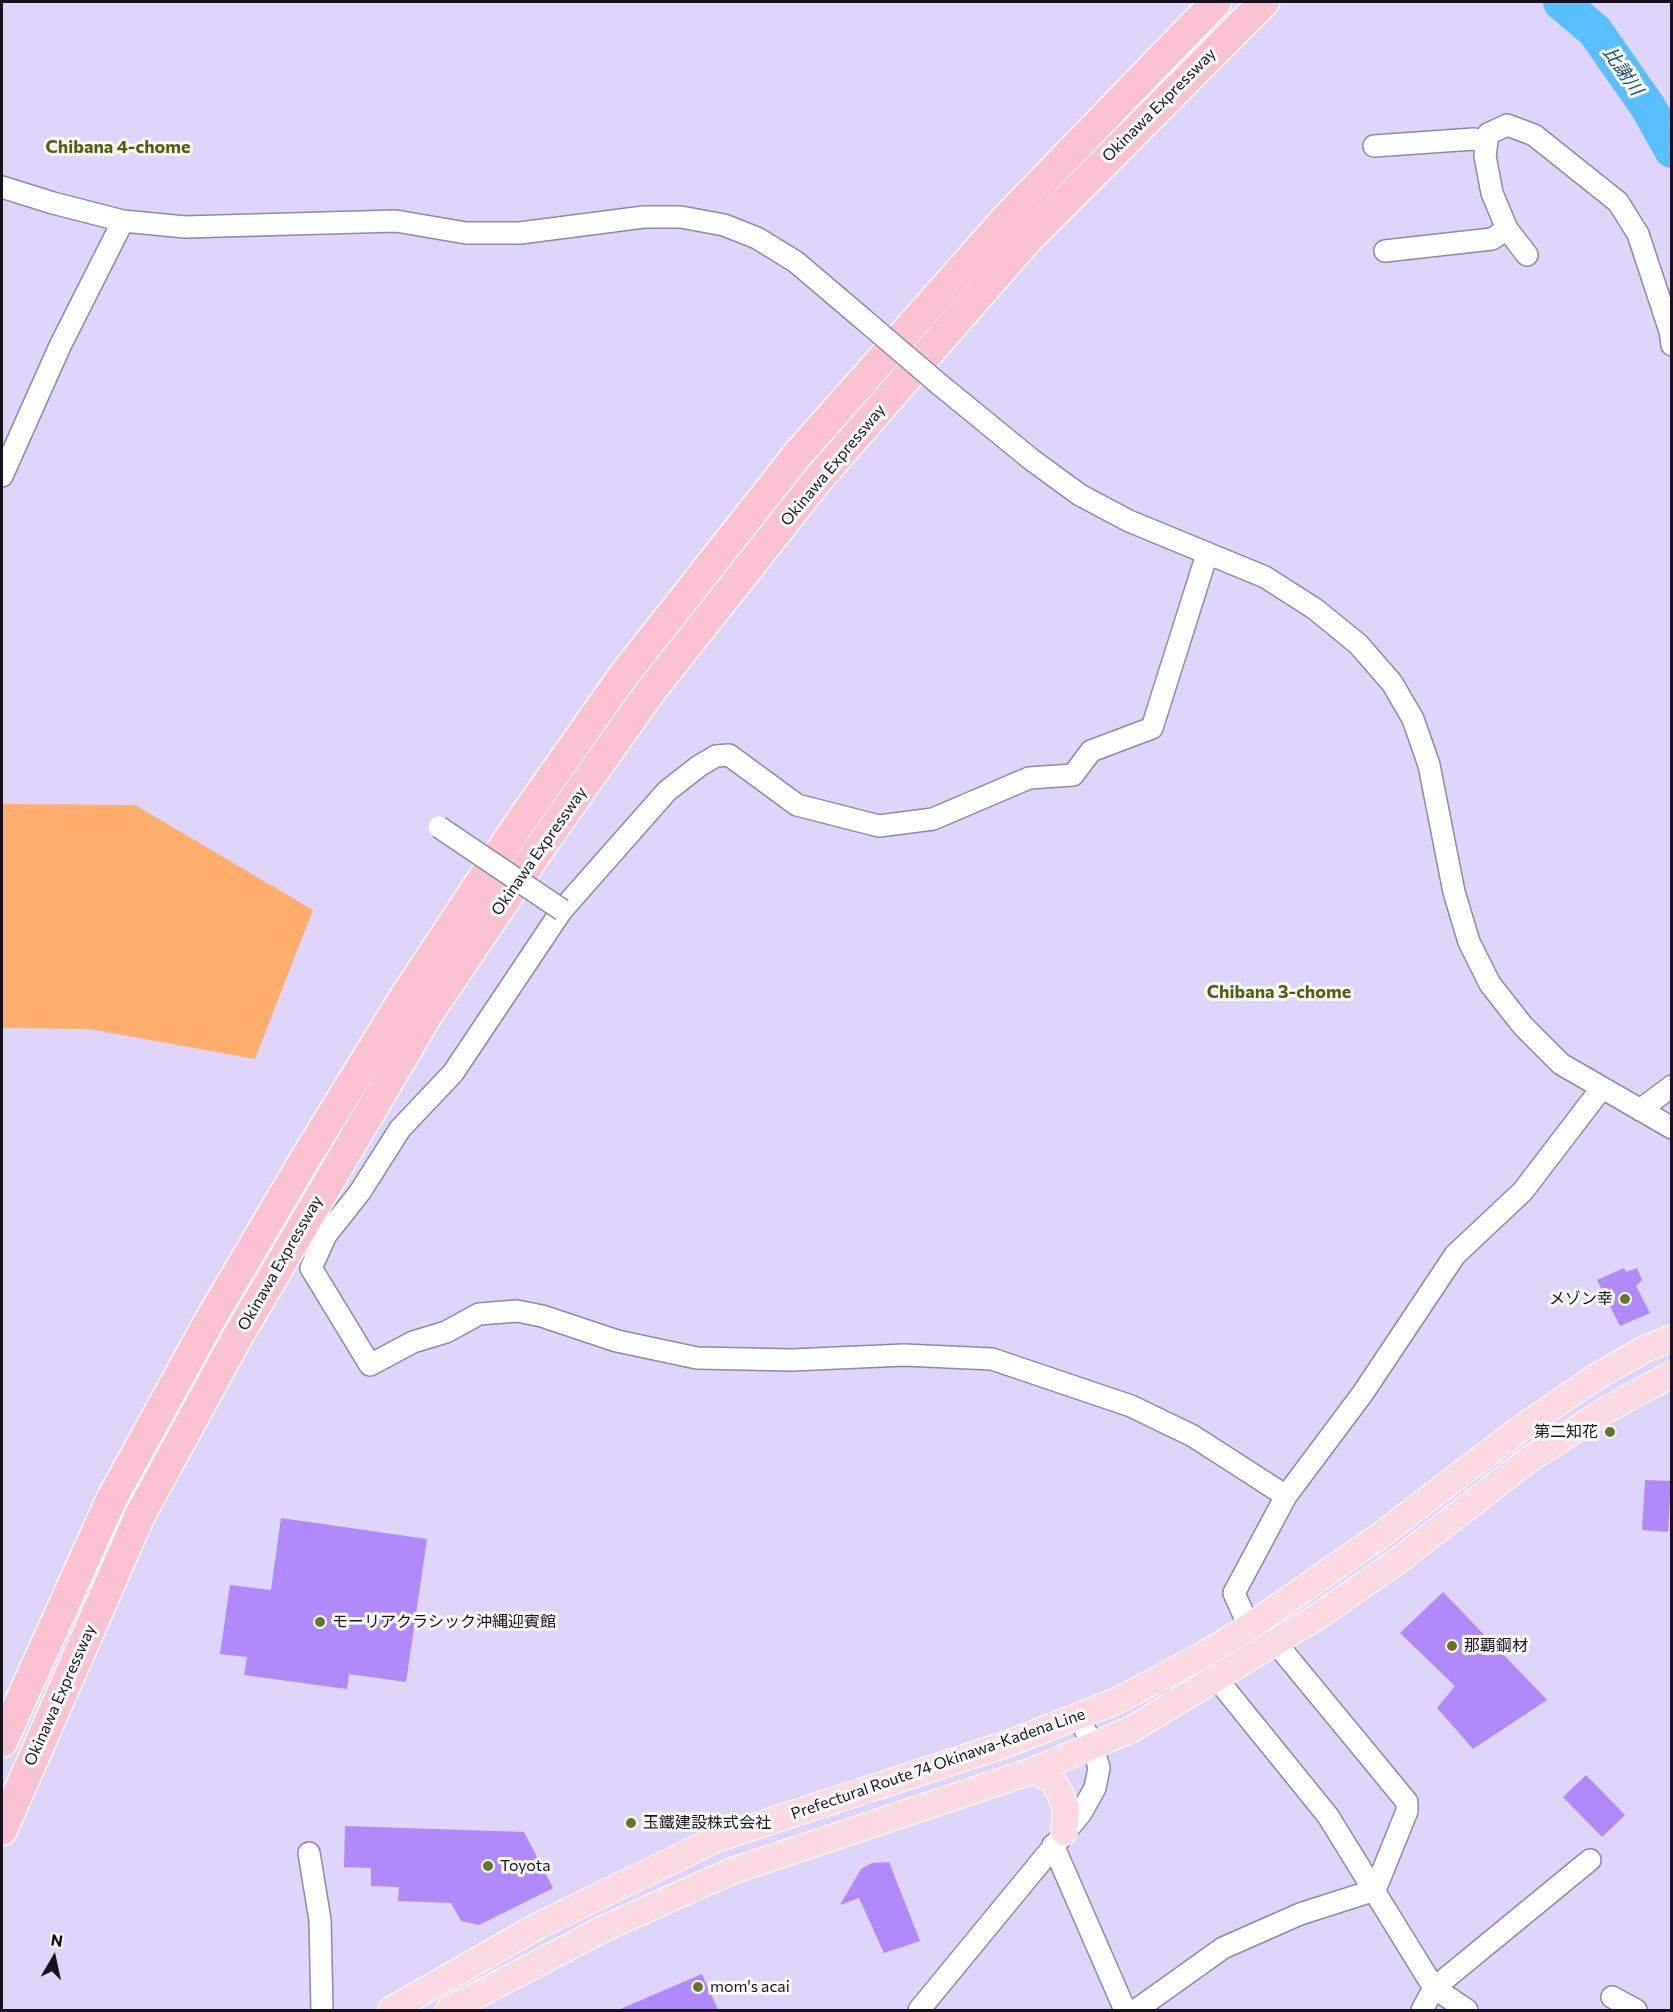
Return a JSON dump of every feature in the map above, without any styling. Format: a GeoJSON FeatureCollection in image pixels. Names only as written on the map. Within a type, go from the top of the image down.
{"type":"FeatureCollection","features":[{"type":"Feature","properties":{"kind":"highway","name":"Okinawa Expressway"},"geometry":{"type":"LineString","coordinates":[[2,1742],[112,1498],[210,1320],[304,1159],[406,995],[538,796],[623,676],[798,454],[1006,219],[1216,2]]}},
{"type":"Feature","properties":{"kind":"highway","name":"Okinawa Expressway"},"geometry":{"type":"LineString","coordinates":[[2,1830],[140,1515],[215,1378],[333,1171],[429,1012],[546,839],[650,692],[820,477],[1027,240],[1264,2]]}},
{"type":"Feature","properties":{"kind":"main road","name":"Prefectural Route 74 Okinawa-Kadena Line"},"geometry":{"type":"LineString","coordinates":[[391,2010],[538,1926],[716,1839],[1007,1744],[1079,1718],[1203,1656],[1249,1627],[1381,1535],[1517,1431],[1596,1377],[1645,1349],[1671,1338]]}},
{"type":"Feature","properties":{"kind":"main road","name":"Prefectural Route 74 Okinawa-Kadena Line"},"geometry":{"type":"LineString","coordinates":[[449,2010],[605,1928],[732,1871],[1035,1770],[1132,1729],[1276,1643],[1399,1560],[1528,1460],[1608,1409],[1671,1374]]}},
{"type":"Feature","properties":{"kind":"main road"},"geometry":{"type":"LineString","coordinates":[[1035,1770],[1053,1781],[1066,1808],[1058,1838]]}},
{"type":"Feature","properties":{"kind":"street"},"geometry":{"type":"LineString","coordinates":[[1527,255],[1507,229],[1492,193],[1485,156],[1485,142],[1488,134],[1496,128],[1516,127],[1534,135],[1618,202],[1638,234],[1670,331],[1671,345]]}},
{"type":"Feature","properties":{"kind":"street"},"geometry":{"type":"LineString","coordinates":[[1374,146],[1474,139],[1485,142]]}},
{"type":"Feature","properties":{"kind":"street"},"geometry":{"type":"LineString","coordinates":[[2,187],[53,204],[123,221],[185,227],[396,221],[466,233],[520,233],[644,217],[681,217],[724,225],[757,238],[796,262],[939,384],[1032,460],[1080,495],[1129,520],[1265,577],[1316,609],[1358,644],[1392,683],[1413,719],[1429,765],[1454,892],[1469,942],[1490,984],[1523,1026],[1561,1064],[1671,1128]]}},
{"type":"Feature","properties":{"kind":"street"},"geometry":{"type":"LineString","coordinates":[[2,476],[60,346],[123,221]]}},
{"type":"Feature","properties":{"kind":"street"},"geometry":{"type":"LineString","coordinates":[[1385,251],[1491,239],[1507,229]]}},
{"type":"Feature","properties":{"kind":"street"},"geometry":{"type":"LineString","coordinates":[[1207,554],[1152,728],[1091,751],[1073,775],[1029,778],[933,819],[879,826],[797,805],[729,755],[716,756],[667,791],[562,910],[453,1073],[400,1129],[360,1192],[326,1235],[311,1268],[370,1365],[413,1342],[446,1332],[479,1314],[517,1311],[542,1316],[617,1341],[697,1358],[792,1360],[904,1355],[992,1359],[1131,1406],[1193,1436],[1286,1496]]}},
{"type":"Feature","properties":{"kind":"street"},"geometry":{"type":"LineString","coordinates":[[439,826],[562,910]]}},
{"type":"Feature","properties":{"kind":"street"},"geometry":{"type":"LineString","coordinates":[[1640,1110],[1671,1086]]}},
{"type":"Feature","properties":{"kind":"street"},"geometry":{"type":"LineString","coordinates":[[1249,1627],[1234,1593],[1286,1496],[1363,1393],[1455,1255],[1522,1191],[1601,1089]]}},
{"type":"Feature","properties":{"kind":"street"},"geometry":{"type":"LineString","coordinates":[[1276,1643],[1407,1802],[1407,1811],[1375,1890]]}},
{"type":"Feature","properties":{"kind":"street"},"geometry":{"type":"LineString","coordinates":[[1217,1679],[1328,1816],[1434,1988],[1467,2010]]}},
{"type":"Feature","properties":{"kind":"street"},"geometry":{"type":"LineString","coordinates":[[919,2010],[1058,1838],[1081,1813],[1095,1788],[1099,1768],[1093,1747],[1079,1718]]}},
{"type":"Feature","properties":{"kind":"street"},"geometry":{"type":"LineString","coordinates":[[1058,1838],[1125,2010]]}},
{"type":"Feature","properties":{"kind":"street"},"geometry":{"type":"LineString","coordinates":[[309,1853],[320,1920],[322,2010]]}},
{"type":"Feature","properties":{"kind":"street"},"geometry":{"type":"LineString","coordinates":[[1422,2010],[1434,1988],[1590,1860]]}},
{"type":"Feature","properties":{"kind":"street"},"geometry":{"type":"LineString","coordinates":[[1136,2010],[1223,1948],[1300,1914],[1375,1890]]}},
{"type":"Feature","properties":{"kind":"street"},"geometry":{"type":"LineString","coordinates":[[1612,1997],[1636,2010]]}},
{"type":"Feature","properties":{"kind":"shaded area"},"geometry":{"type":"Polygon","coordinates":[[[2,804],[135,805],[313,910],[255,1059],[89,1029],[2,1028],[2,804]]]}},
{"type":"Feature","properties":{"kind":"building","name":"メゾン幸"},"geometry":{"type":"Polygon","coordinates":[[[1624,1268],[1626,1272],[1637,1268],[1642,1280],[1636,1286],[1650,1313],[1620,1326],[1597,1280],[1624,1268]]]}},
{"type":"Feature","properties":{"kind":"building"},"geometry":{"type":"Polygon","coordinates":[[[1645,1480],[1671,1481],[1668,1532],[1642,1530],[1645,1480]]]}},
{"type":"Feature","properties":{"kind":"building","name":"モーリアクラシック沖縄迎賓館"},"geometry":{"type":"Polygon","coordinates":[[[281,1518],[427,1539],[406,1682],[349,1674],[347,1689],[244,1675],[247,1657],[220,1654],[230,1585],[271,1590],[281,1518]]]}},
{"type":"Feature","properties":{"kind":"building"},"geometry":{"type":"Polygon","coordinates":[[[1443,1592],[1547,1700],[1473,1749],[1437,1708],[1455,1686],[1400,1633],[1443,1592]]]}},
{"type":"Feature","properties":{"kind":"building"},"geometry":{"type":"Polygon","coordinates":[[[1586,1775],[1625,1815],[1602,1837],[1563,1797],[1586,1775]]]}},
{"type":"Feature","properties":{"kind":"building"},"geometry":{"type":"Polygon","coordinates":[[[345,1826],[524,1832],[553,1888],[479,1925],[461,1921],[451,1903],[398,1901],[399,1887],[371,1886],[371,1868],[344,1867],[345,1826]]]}},
{"type":"Feature","properties":{"kind":"building"},"geometry":{"type":"Polygon","coordinates":[[[889,1862],[920,1941],[884,1953],[859,1898],[840,1905],[861,1869],[872,1863],[889,1862]]]}},
{"type":"Feature","properties":{"kind":"building"},"geometry":{"type":"Polygon","coordinates":[[[702,1974],[718,2010],[618,2010],[702,1974]]]}},
{"type":"Feature","properties":{"kind":"waterway","name":"比謝川"},"geometry":{"type":"LineString","coordinates":[[1561,2],[1595,31],[1648,107],[1672,150]]}},
{"type":"Feature","properties":{"kind":"place","name":"メゾン幸"},"geometry":{"type":"Point","coordinates":[1625,1299]}},
{"type":"Feature","properties":{"kind":"place","name":"第二知花"},"geometry":{"type":"Point","coordinates":[1610,1432]}},
{"type":"Feature","properties":{"kind":"place","name":"モーリアクラシック沖縄迎賓館"},"geometry":{"type":"Point","coordinates":[320,1622]}},
{"type":"Feature","properties":{"kind":"place","name":"那覇鋼材"},"geometry":{"type":"Point","coordinates":[1452,1646]}},
{"type":"Feature","properties":{"kind":"place","name":"玉鐵建設株式会社"},"geometry":{"type":"Point","coordinates":[631,1823]}},
{"type":"Feature","properties":{"kind":"place","name":"Toyota"},"geometry":{"type":"Point","coordinates":[488,1866]}},
{"type":"Feature","properties":{"kind":"place","name":"mom's acai"},"geometry":{"type":"Point","coordinates":[698,1987]}},
{"type":"Feature","properties":{"kind":"district","name":"Chibana 4-chome"},"geometry":{"type":"Point","coordinates":[118,147]}},
{"type":"Feature","properties":{"kind":"district","name":"Chibana 3-chome"},"geometry":{"type":"Point","coordinates":[1279,992]}}]}
